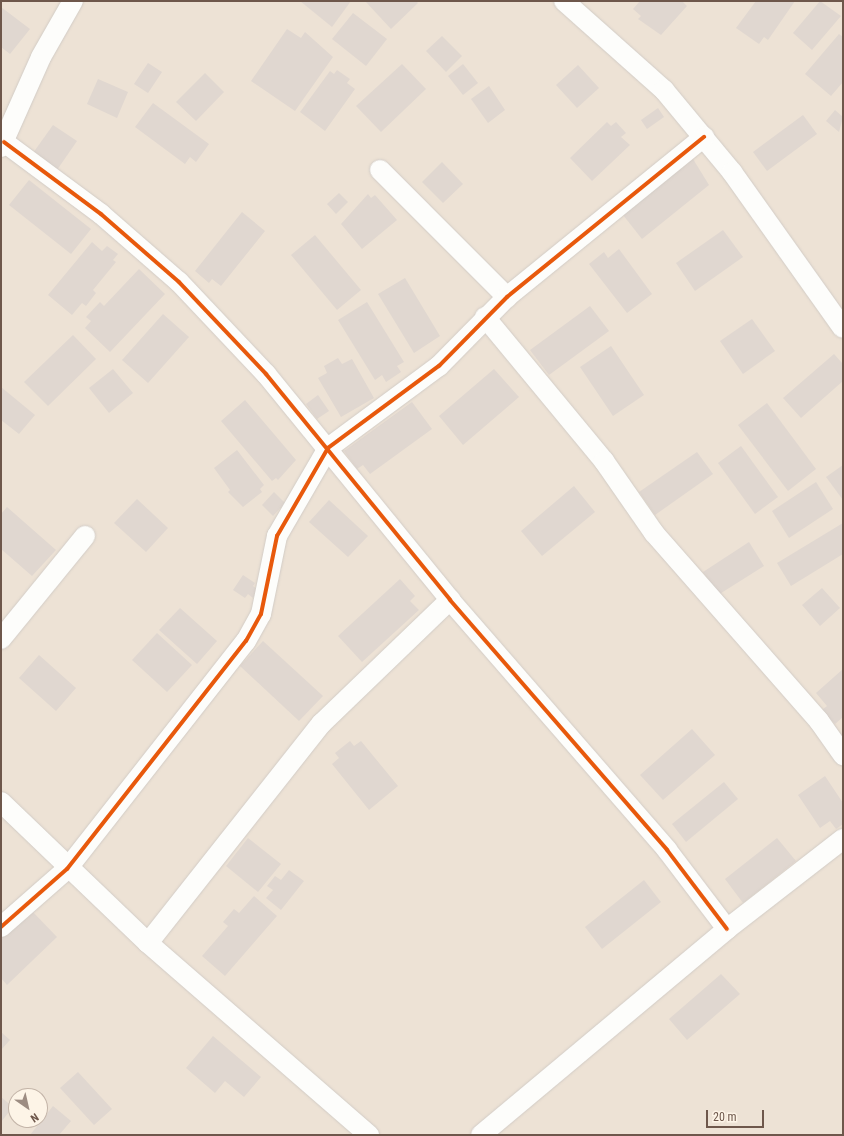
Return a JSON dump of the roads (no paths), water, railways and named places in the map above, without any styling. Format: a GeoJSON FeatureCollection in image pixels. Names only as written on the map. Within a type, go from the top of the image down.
{"type":"FeatureCollection","features":[{"type":"Feature","properties":{"kind":"street"},"geometry":{"type":"LineString","coordinates":[[73,1],[41,57],[3,144],[101,214],[179,282],[266,374],[328,448],[450,600],[667,850],[727,929]]}},
{"type":"Feature","properties":{"kind":"street"},"geometry":{"type":"LineString","coordinates":[[564,1],[664,90],[704,137],[843,328]]}},
{"type":"Feature","properties":{"kind":"street"},"geometry":{"type":"LineString","coordinates":[[1,927],[67,869],[246,641],[261,614],[278,536],[328,448],[439,366],[485,317],[507,297],[704,137]]}},
{"type":"Feature","properties":{"kind":"street"},"geometry":{"type":"LineString","coordinates":[[380,170],[507,297]]}},
{"type":"Feature","properties":{"kind":"street"},"geometry":{"type":"LineString","coordinates":[[485,317],[604,460],[654,533],[819,721],[843,755]]}},
{"type":"Feature","properties":{"kind":"street"},"geometry":{"type":"LineString","coordinates":[[1,639],[85,536]]}},
{"type":"Feature","properties":{"kind":"street"},"geometry":{"type":"LineString","coordinates":[[148,943],[322,723],[450,600]]}},
{"type":"Feature","properties":{"kind":"street"},"geometry":{"type":"LineString","coordinates":[[1,802],[67,869],[148,943],[369,1135]]}},
{"type":"Feature","properties":{"kind":"street"},"geometry":{"type":"LineString","coordinates":[[481,1135],[727,929],[843,839]]}}]}
